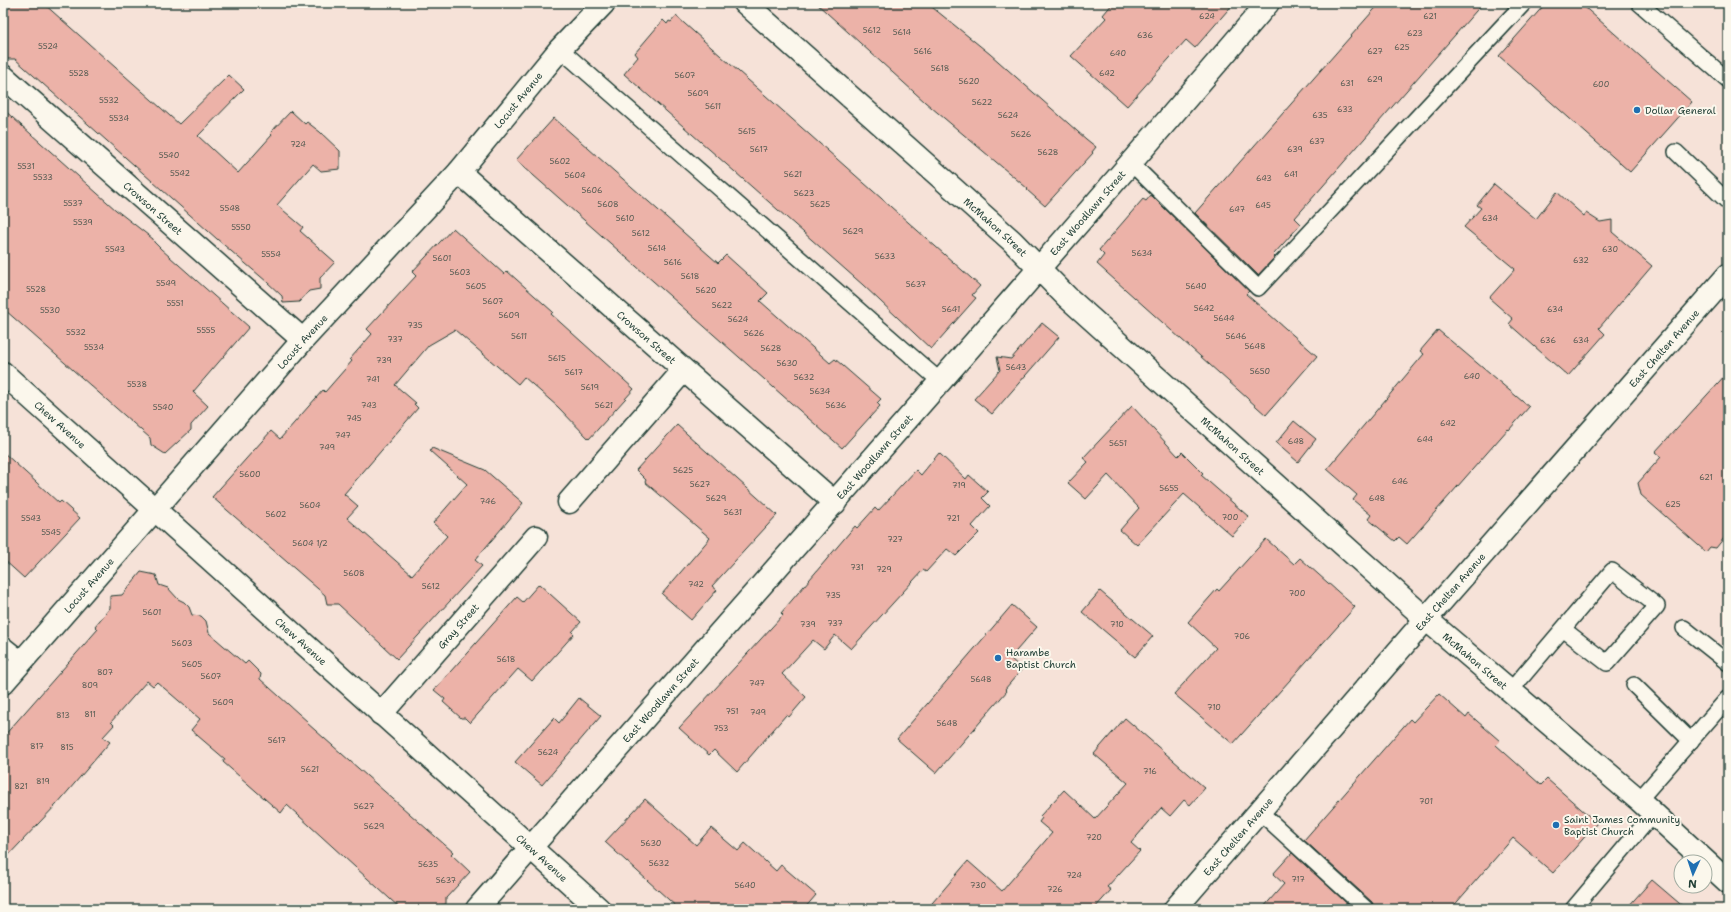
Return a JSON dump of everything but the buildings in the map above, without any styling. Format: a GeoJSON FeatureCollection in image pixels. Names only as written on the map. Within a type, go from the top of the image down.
{"type":"FeatureCollection","features":[{"type":"Feature","properties":{"kind":"street","name":"Locust Avenue"},"geometry":{"type":"LineString","coordinates":[[3,683],[304,340],[459,172],[560,49],[604,3]]}},
{"type":"Feature","properties":{"kind":"street","name":"McMahon Street"},"geometry":{"type":"LineString","coordinates":[[746,3],[1012,241],[1066,297],[1426,618],[1646,807],[1728,882]]}},
{"type":"Feature","properties":{"kind":"street","name":"East Woodlawn Street"},"geometry":{"type":"LineString","coordinates":[[477,909],[941,382],[1131,164],[1268,3]]}},
{"type":"Feature","properties":{"kind":"street","name":"Crowson Street"},"geometry":{"type":"LineString","coordinates":[[3,76],[304,340]]}},
{"type":"Feature","properties":{"kind":"street","name":"Crowson Street"},"geometry":{"type":"LineString","coordinates":[[459,172],[683,371],[835,503]]}},
{"type":"Feature","properties":{"kind":"street","name":"East Chelten Avenue"},"geometry":{"type":"LineString","coordinates":[[1175,909],[1426,618],[1728,275]]}},
{"type":"Feature","properties":{"kind":"street"},"geometry":{"type":"LineString","coordinates":[[569,502],[683,371]]}},
{"type":"Feature","properties":{"kind":"street","name":"Chew Avenue"},"geometry":{"type":"LineString","coordinates":[[3,373],[599,909]]}},
{"type":"Feature","properties":{"kind":"street","name":"Gray Street"},"geometry":{"type":"LineString","coordinates":[[381,714],[536,537]]}},
{"type":"Feature","properties":{"kind":"lane"},"geometry":{"type":"LineString","coordinates":[[1131,164],[1258,288],[1524,3]]}},
{"type":"Feature","properties":{"kind":"lane"},"geometry":{"type":"LineString","coordinates":[[1638,3],[1728,80]]}},
{"type":"Feature","properties":{"kind":"lane"},"geometry":{"type":"LineString","coordinates":[[560,49],[941,382]]}},
{"type":"Feature","properties":{"kind":"lane"},"geometry":{"type":"LineString","coordinates":[[1676,152],[1728,202]]}},
{"type":"Feature","properties":{"kind":"lane"},"geometry":{"type":"LineString","coordinates":[[1511,690],[1612,571],[1657,606],[1607,663],[1563,629]]}},
{"type":"Feature","properties":{"kind":"lane"},"geometry":{"type":"LineString","coordinates":[[1684,628],[1728,663]]}},
{"type":"Feature","properties":{"kind":"lane"},"geometry":{"type":"LineString","coordinates":[[3,644],[23,660]]}},
{"type":"Feature","properties":{"kind":"lane"},"geometry":{"type":"LineString","coordinates":[[1634,685],[1691,741]]}},
{"type":"Feature","properties":{"kind":"lane"},"geometry":{"type":"LineString","coordinates":[[1573,909],[1691,741],[1728,698]]}},
{"type":"Feature","properties":{"kind":"lane"},"geometry":{"type":"LineString","coordinates":[[1258,811],[1366,909]]}},
{"type":"Feature","properties":{"kind":"place","name":"Dollar General"},"geometry":{"type":"Point","coordinates":[1637,110]}},
{"type":"Feature","properties":{"kind":"place","name":"Harambe Baptist Church"},"geometry":{"type":"Point","coordinates":[998,658]}},
{"type":"Feature","properties":{"kind":"place","name":"Saint James Community Baptist Church"},"geometry":{"type":"Point","coordinates":[1556,825]}}]}
